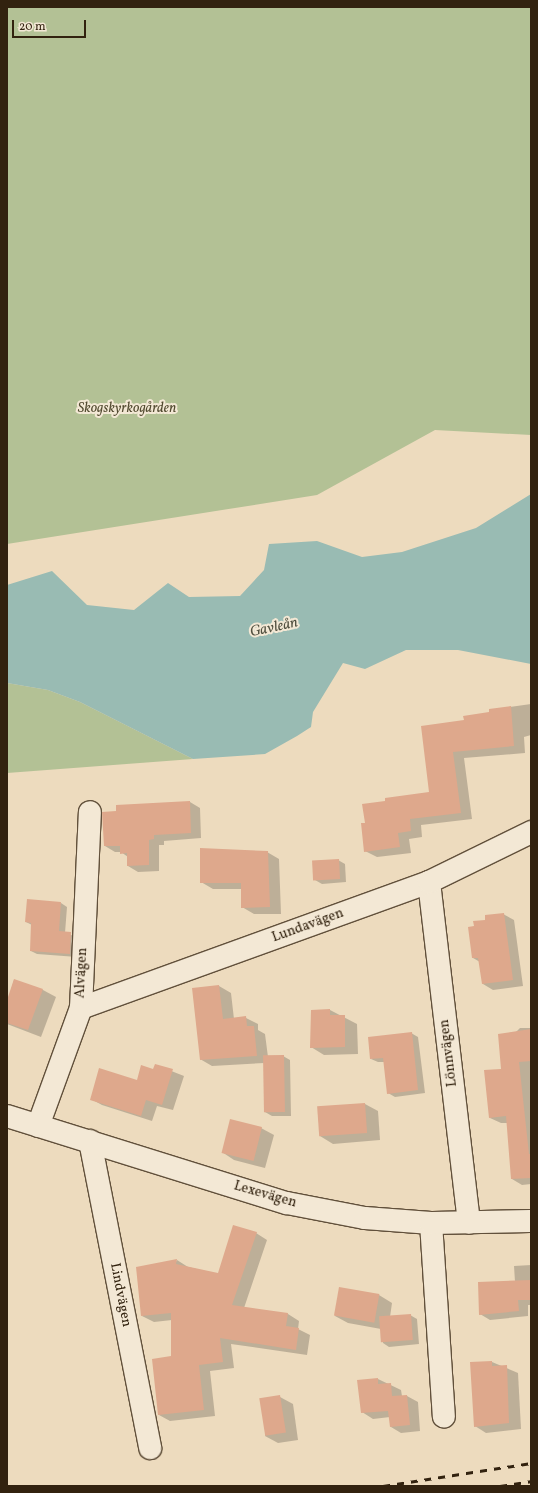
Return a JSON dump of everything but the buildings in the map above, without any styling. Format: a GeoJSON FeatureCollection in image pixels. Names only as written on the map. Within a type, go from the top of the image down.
{"type":"FeatureCollection","features":[{"type":"Feature","properties":{"kind":"street","name":"Alvägen"},"geometry":{"type":"LineString","coordinates":[[38,1126],[81,1008],[90,812]]}},
{"type":"Feature","properties":{"kind":"street","name":"Lundavägen"},"geometry":{"type":"LineString","coordinates":[[81,1008],[429,882],[531,832]]}},
{"type":"Feature","properties":{"kind":"street","name":"Lönnvägen"},"geometry":{"type":"LineString","coordinates":[[429,882],[468,1223]]}},
{"type":"Feature","properties":{"kind":"street","name":"Lexevägen"},"geometry":{"type":"LineString","coordinates":[[7,1116],[287,1203],[365,1218],[431,1223],[531,1221]]}},
{"type":"Feature","properties":{"kind":"street","name":"Lindvägen"},"geometry":{"type":"LineString","coordinates":[[90,1141],[150,1448]]}},
{"type":"Feature","properties":{"kind":"street"},"geometry":{"type":"LineString","coordinates":[[431,1223],[444,1417]]}},
{"type":"Feature","properties":{"kind":"green space","name":"Skogskyrkogården"},"geometry":{"type":"Polygon","coordinates":[[[7,7],[531,7],[531,435],[435,430],[317,495],[7,544],[7,7]]]}},
{"type":"Feature","properties":{"kind":"green space"},"geometry":{"type":"Polygon","coordinates":[[[7,683],[48,690],[80,702],[193,759],[7,773],[7,683]]]}},
{"type":"Feature","properties":{"kind":"water","name":"Gavleån"},"geometry":{"type":"Polygon","coordinates":[[[531,494],[531,664],[458,650],[406,650],[365,669],[343,663],[313,712],[311,727],[297,736],[265,754],[193,759],[80,702],[48,690],[7,683],[7,585],[52,571],[87,605],[134,610],[168,583],[189,597],[240,596],[264,570],[269,544],[317,541],[362,557],[402,552],[476,528],[531,494]]]}},
{"type":"Feature","properties":{"kind":"railway"},"geometry":{"type":"LineString","coordinates":[[383,1486],[531,1463]]}},
{"type":"Feature","properties":{"kind":"railway"},"geometry":{"type":"LineString","coordinates":[[500,1486],[531,1481]]}}]}
